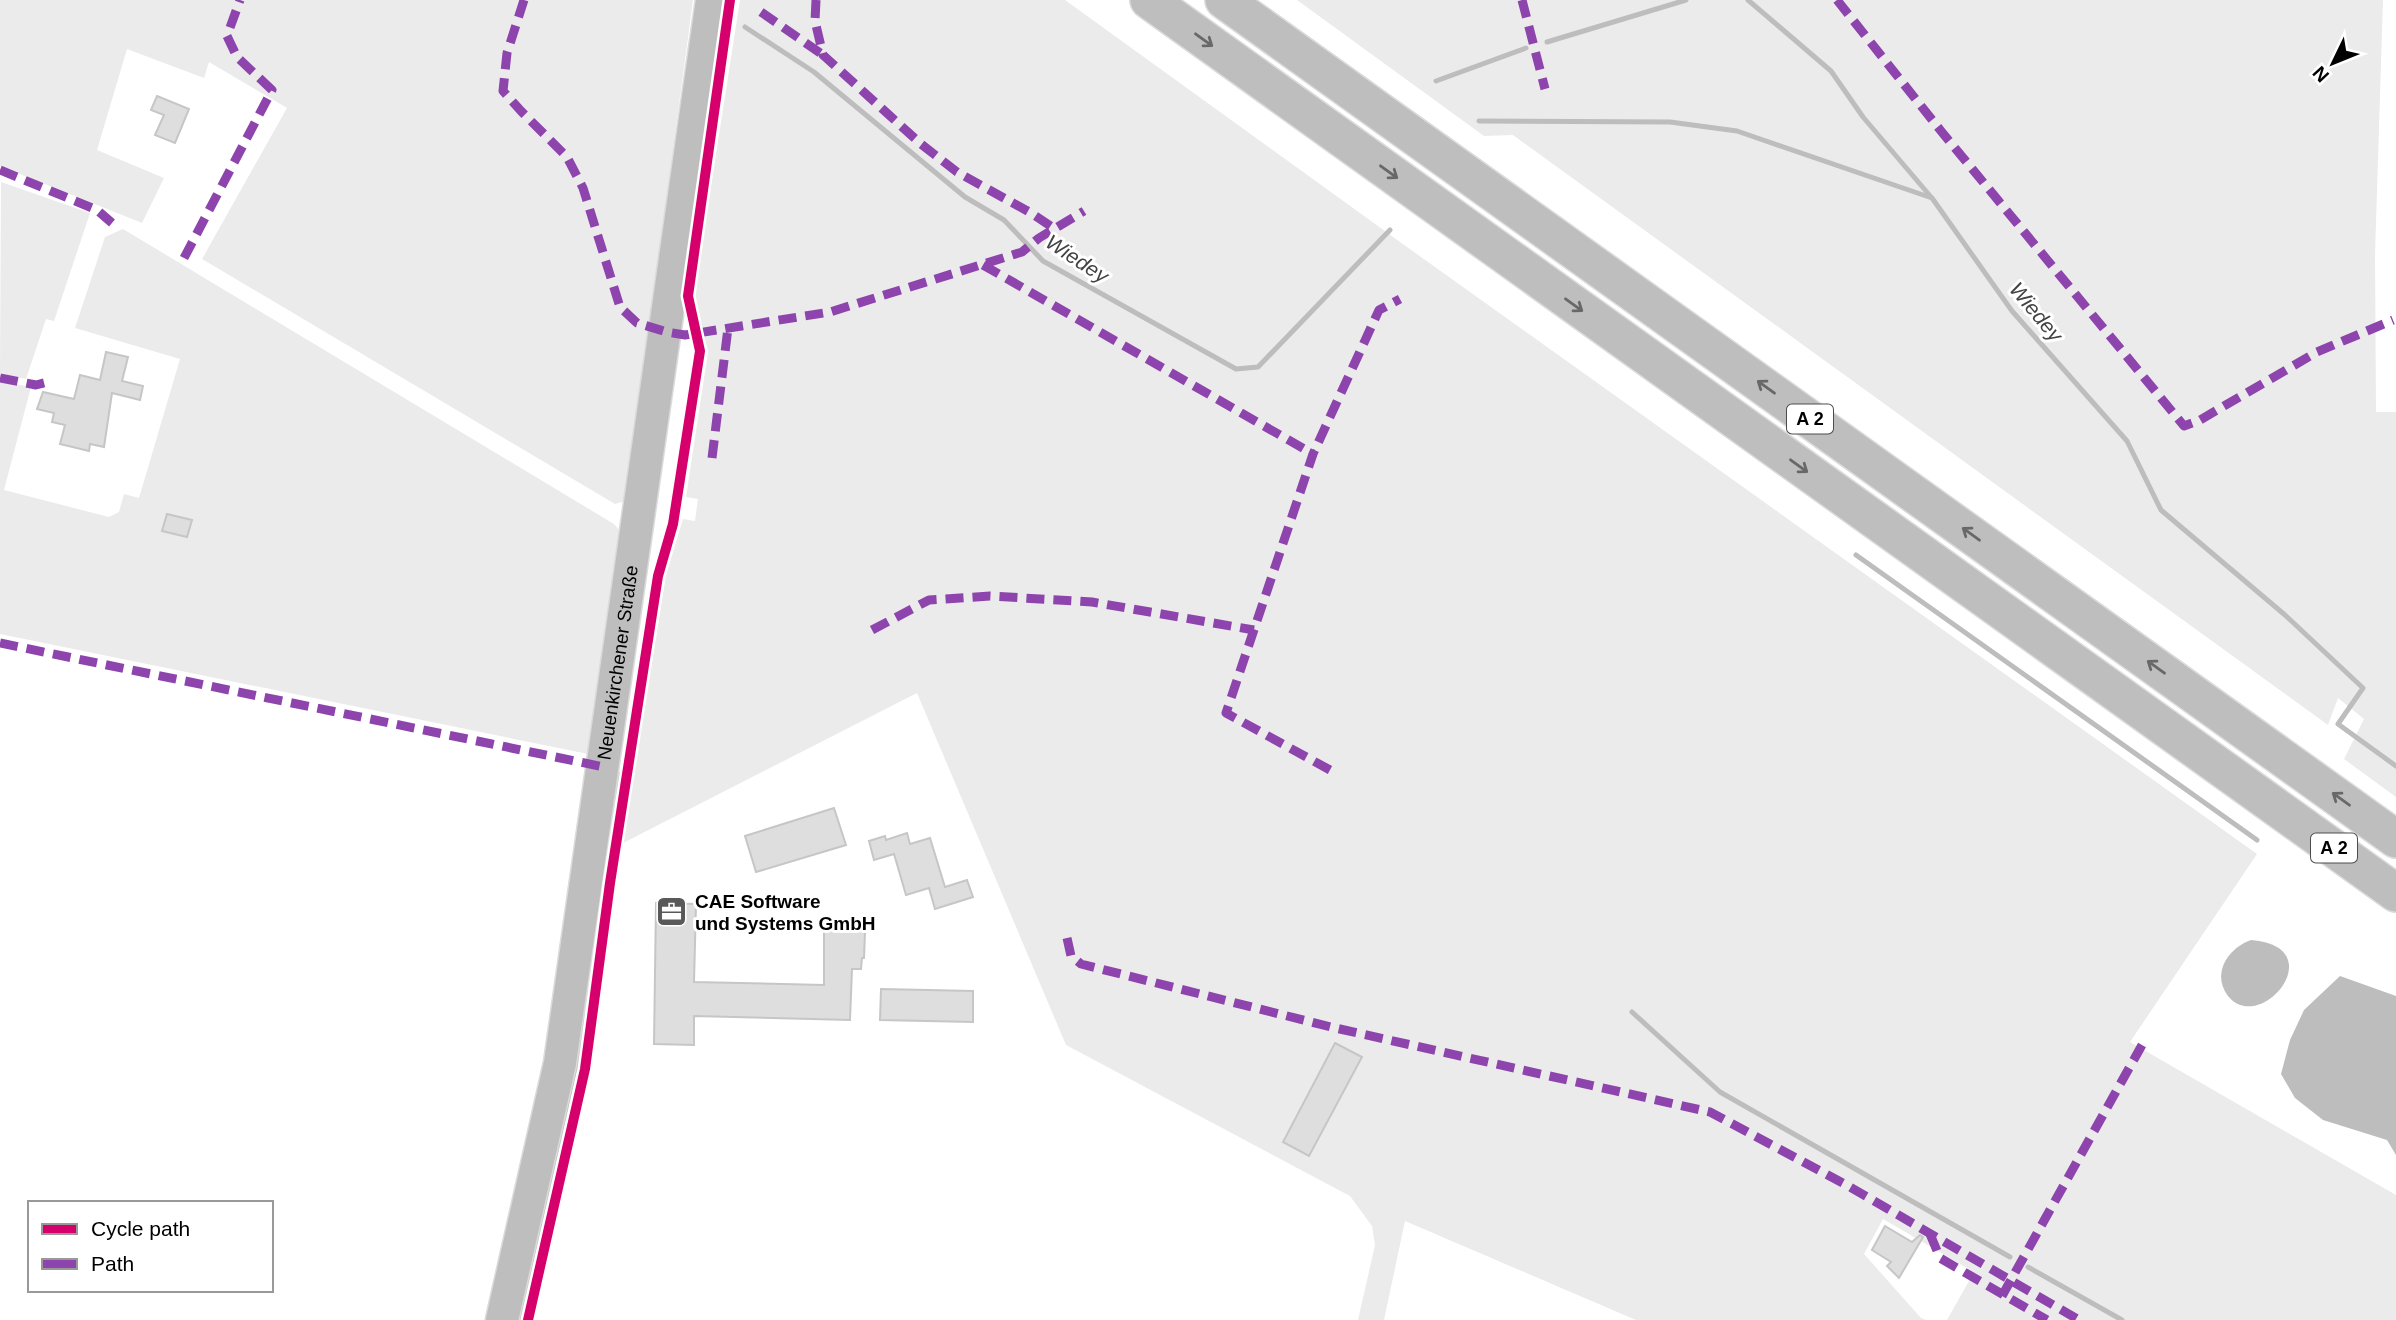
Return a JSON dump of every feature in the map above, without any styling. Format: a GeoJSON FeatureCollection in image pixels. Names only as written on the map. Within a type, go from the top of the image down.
{"type":"FeatureCollection","features":[{"type":"Feature","properties":{"kind":"highway","name":"A 2"},"geometry":{"type":"LineString","coordinates":[[1149,0],[2396,893]]}},
{"type":"Feature","properties":{"kind":"highway","name":"A 2"},"geometry":{"type":"LineString","coordinates":[[1224,0],[2396,839]]}},
{"type":"Feature","properties":{"kind":"main road","name":"Neuenkirchener Straße"},"geometry":{"type":"LineString","coordinates":[[502,1320],[561,1063],[712,0]]}},
{"type":"Feature","properties":{"kind":"shaded area"},"geometry":{"type":"Polygon","coordinates":[[[0,0],[693,0],[626,501],[615,504],[202,259],[287,108],[209,62],[204,78],[127,49],[97,150],[164,178],[142,223],[0,166],[0,0]]]}},
{"type":"Feature","properties":{"kind":"shaded area"},"geometry":{"type":"Polygon","coordinates":[[[740,0],[1065,0],[2257,854],[2130,1042],[2396,1195],[2396,1320],[1947,1320],[1974,1272],[1883,1219],[1864,1254],[1921,1318],[1926,1320],[1636,1320],[1405,1221],[1384,1320],[1358,1320],[1375,1245],[1372,1226],[1350,1196],[1066,1045],[917,693],[623,843],[666,575],[683,519],[695,521],[698,499],[686,497],[708,352],[694,295],[740,0]]]}},
{"type":"Feature","properties":{"kind":"shaded area"},"geometry":{"type":"Polygon","coordinates":[[[1297,0],[2383,0],[2375,255],[2376,412],[2396,412],[2396,797],[2344,759],[2364,719],[2338,698],[2328,725],[1513,135],[1484,136],[1297,0]]]}},
{"type":"Feature","properties":{"kind":"shaded area"},"geometry":{"type":"Polygon","coordinates":[[[1,182],[90,213],[54,321],[46,319],[26,379],[0,373],[1,182]]]}},
{"type":"Feature","properties":{"kind":"shaded area"},"geometry":{"type":"Polygon","coordinates":[[[123,229],[614,524],[620,531],[588,754],[0,634],[0,381],[31,387],[4,490],[109,517],[119,512],[124,494],[139,498],[180,359],[75,328],[105,237],[123,229]]]}},
{"type":"Feature","properties":{"kind":"shaded area"},"geometry":{"type":"Polygon","coordinates":[[[2251,940],[2275,946],[2287,957],[2289,971],[2283,986],[2271,998],[2257,1005],[2242,1005],[2228,996],[2223,988],[2222,971],[2229,955],[2251,940]]]}},
{"type":"Feature","properties":{"kind":"shaded area"},"geometry":{"type":"Polygon","coordinates":[[[2340,976],[2396,996],[2396,1155],[2387,1140],[2323,1120],[2295,1098],[2281,1074],[2290,1040],[2304,1010],[2340,976]]]}},
{"type":"Feature","properties":{"kind":"building"},"geometry":{"type":"Polygon","coordinates":[[[157,96],[189,109],[175,143],[155,135],[164,115],[151,110],[157,96]]]}},
{"type":"Feature","properties":{"kind":"building"},"geometry":{"type":"Polygon","coordinates":[[[106,352],[128,357],[122,381],[143,386],[140,400],[112,393],[104,447],[90,444],[89,451],[60,444],[65,425],[52,422],[54,413],[37,409],[43,392],[74,399],[80,375],[100,380],[106,352]]]}},
{"type":"Feature","properties":{"kind":"building"},"geometry":{"type":"Polygon","coordinates":[[[167,514],[192,520],[187,537],[162,531],[167,514]]]}},
{"type":"Feature","properties":{"kind":"building"},"geometry":{"type":"Polygon","coordinates":[[[834,808],[846,845],[756,872],[745,836],[834,808]]]}},
{"type":"Feature","properties":{"kind":"building"},"geometry":{"type":"Polygon","coordinates":[[[907,833],[910,844],[930,838],[945,887],[967,880],[973,897],[935,909],[929,888],[906,895],[894,854],[874,860],[869,841],[885,836],[886,840],[907,833]]]}},
{"type":"Feature","properties":{"kind":"building"},"geometry":{"type":"Polygon","coordinates":[[[656,903],[696,904],[694,982],[824,985],[824,931],[865,932],[861,969],[852,969],[850,1020],[694,1016],[694,1045],[654,1044],[656,903]]]}},
{"type":"Feature","properties":{"kind":"building"},"geometry":{"type":"Polygon","coordinates":[[[881,989],[973,991],[973,1022],[880,1020],[881,989]]]}},
{"type":"Feature","properties":{"kind":"building"},"geometry":{"type":"Polygon","coordinates":[[[1335,1043],[1362,1057],[1309,1156],[1283,1142],[1335,1043]]]}},
{"type":"Feature","properties":{"kind":"building"},"geometry":{"type":"Polygon","coordinates":[[[1885,1226],[1912,1242],[1920,1235],[1923,1237],[1899,1278],[1887,1266],[1891,1262],[1872,1250],[1885,1226]]]}},
{"type":"Feature","properties":{"kind":"waterway"},"geometry":{"type":"LineString","coordinates":[[1547,42],[1686,0]]}},
{"type":"Feature","properties":{"kind":"waterway"},"geometry":{"type":"LineString","coordinates":[[1748,0],[1831,71],[1863,117],[1931,197]]}},
{"type":"Feature","properties":{"kind":"waterway","name":"Wiedey"},"geometry":{"type":"LineString","coordinates":[[745,27],[814,72],[965,197],[1004,220],[1043,261],[1236,369],[1258,367],[1390,230]]}},
{"type":"Feature","properties":{"kind":"waterway"},"geometry":{"type":"LineString","coordinates":[[1436,81],[1526,48]]}},
{"type":"Feature","properties":{"kind":"waterway","name":"Wiedey"},"geometry":{"type":"LineString","coordinates":[[1479,121],[1670,122],[1737,131],[1932,198],[2012,311],[2127,441],[2161,510],[2285,615],[2363,688],[2338,724],[2396,766]]}},
{"type":"Feature","properties":{"kind":"waterway"},"geometry":{"type":"LineString","coordinates":[[1856,555],[2257,840]]}},
{"type":"Feature","properties":{"kind":"waterway"},"geometry":{"type":"LineString","coordinates":[[520,1320],[577,1070],[621,774]]}},
{"type":"Feature","properties":{"kind":"waterway"},"geometry":{"type":"LineString","coordinates":[[1632,1012],[1720,1092],[2010,1257]]}},
{"type":"Feature","properties":{"kind":"waterway"},"geometry":{"type":"LineString","coordinates":[[2028,1267],[2122,1320]]}},
{"type":"Feature","properties":{"kind":"marked path"},"geometry":{"type":"LineString","coordinates":[[184,258],[272,90],[237,57],[227,36],[240,0]]}},
{"type":"Feature","properties":{"kind":"marked path"},"geometry":{"type":"LineString","coordinates":[[524,0],[507,53],[503,91],[567,157],[583,188],[620,307],[637,323],[685,335],[830,312],[1022,252],[1039,238],[1084,211]]}},
{"type":"Feature","properties":{"kind":"marked path"},"geometry":{"type":"LineString","coordinates":[[816,0],[815,21],[823,55],[921,144],[957,172],[1055,229]]}},
{"type":"Feature","properties":{"kind":"marked path"},"geometry":{"type":"LineString","coordinates":[[1522,0],[1545,89]]}},
{"type":"Feature","properties":{"kind":"marked path"},"geometry":{"type":"LineString","coordinates":[[1837,0],[2184,426],[2200,420],[2317,352],[2393,320]]}},
{"type":"Feature","properties":{"kind":"marked path"},"geometry":{"type":"LineString","coordinates":[[761,12],[823,55]]}},
{"type":"Feature","properties":{"kind":"marked path"},"geometry":{"type":"LineString","coordinates":[[0,170],[97,210],[112,223]]}},
{"type":"Feature","properties":{"kind":"marked path"},"geometry":{"type":"LineString","coordinates":[[983,265],[1313,454]]}},
{"type":"Feature","properties":{"kind":"marked path"},"geometry":{"type":"LineString","coordinates":[[1330,770],[1226,713],[1313,454],[1379,310],[1400,299]]}},
{"type":"Feature","properties":{"kind":"marked path"},"geometry":{"type":"LineString","coordinates":[[712,458],[728,328]]}},
{"type":"Feature","properties":{"kind":"marked path"},"geometry":{"type":"LineString","coordinates":[[0,378],[36,385],[48,382]]}},
{"type":"Feature","properties":{"kind":"marked path"},"geometry":{"type":"LineString","coordinates":[[872,630],[929,600],[990,596],[1092,602],[1254,630]]}},
{"type":"Feature","properties":{"kind":"marked path"},"geometry":{"type":"LineString","coordinates":[[0,643],[604,767]]}},
{"type":"Feature","properties":{"kind":"marked path"},"geometry":{"type":"LineString","coordinates":[[1067,938],[1071,956],[1081,964],[1331,1027],[1710,1112],[1850,1187],[2079,1320]]}},
{"type":"Feature","properties":{"kind":"marked path"},"geometry":{"type":"LineString","coordinates":[[2002,1296],[2142,1045]]}},
{"type":"Feature","properties":{"kind":"marked path"},"geometry":{"type":"LineString","coordinates":[[1930,1234],[1940,1258],[2047,1320]]}},
{"type":"Feature","properties":{"kind":"cycle path"},"geometry":{"type":"LineString","coordinates":[[528,1320],[585,1069],[610,883],[658,576],[673,524],[700,351],[688,296],[730,0]]}},
{"type":"Feature","properties":{"kind":"place","name":"CAE Software und Systems GmbH"},"geometry":{"type":"Point","coordinates":[672,912]}}]}
